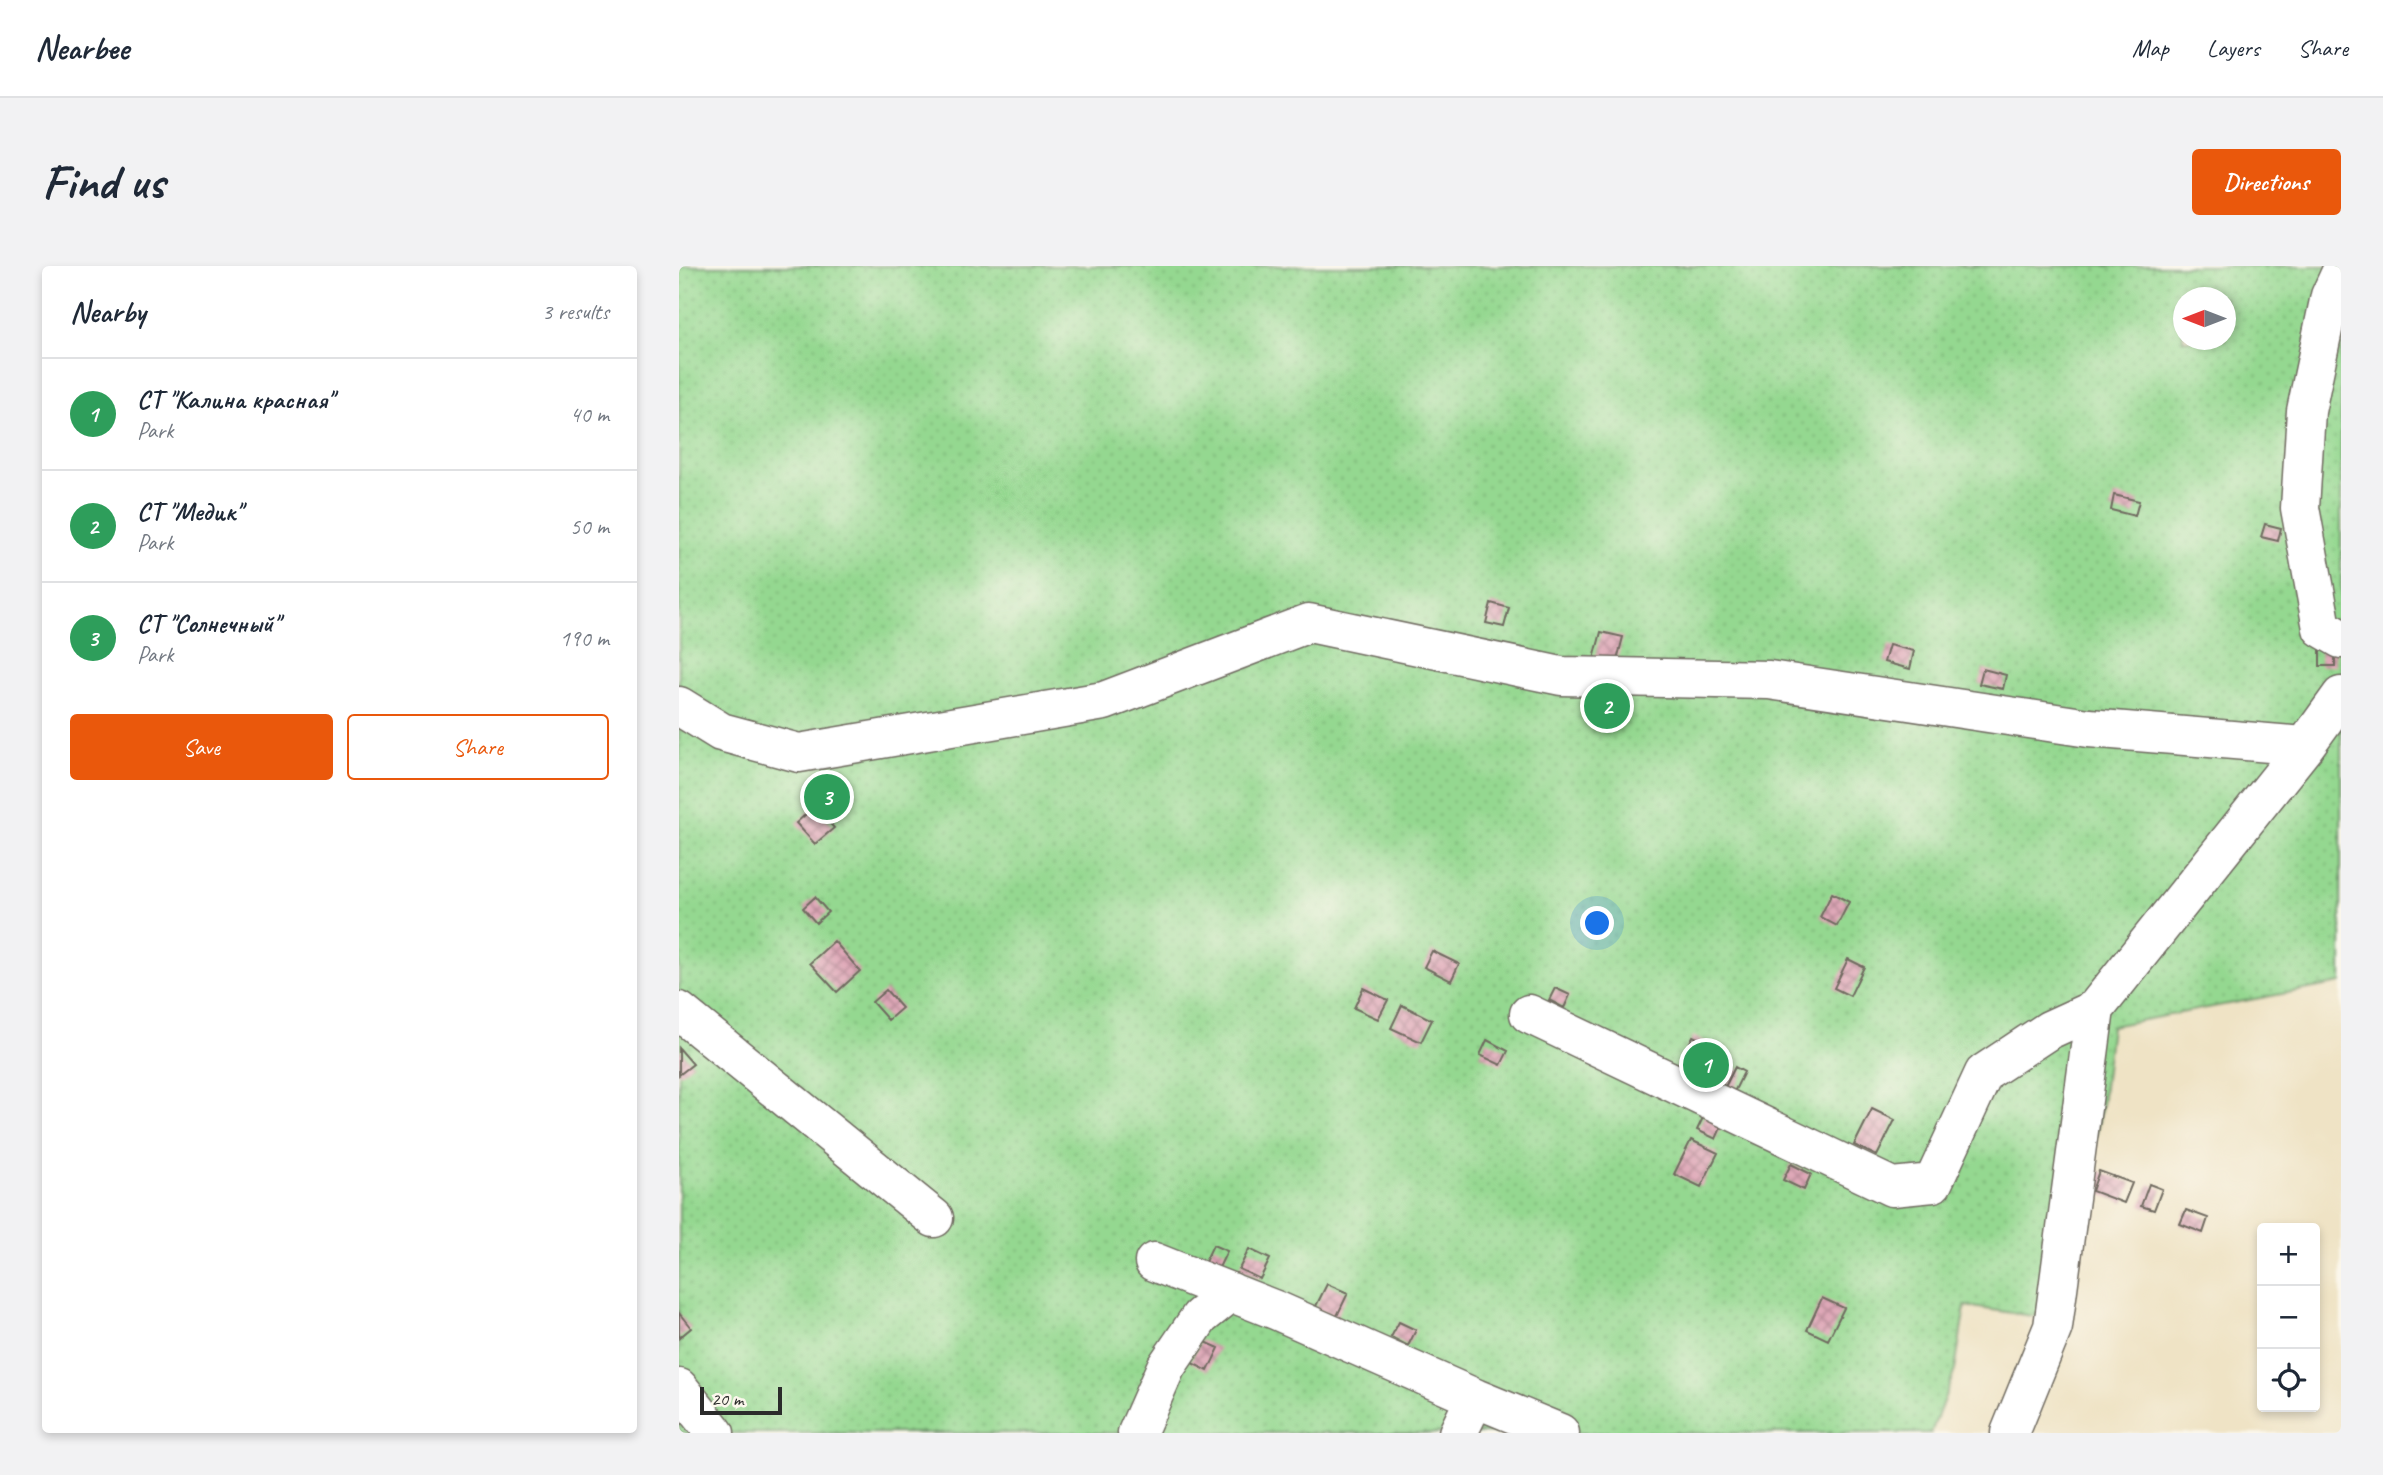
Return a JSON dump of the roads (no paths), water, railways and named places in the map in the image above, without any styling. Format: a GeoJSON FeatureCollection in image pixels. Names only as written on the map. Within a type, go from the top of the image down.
{"type":"FeatureCollection","features":[{"type":"Feature","properties":{"kind":"lane"},"geometry":{"type":"LineString","coordinates":[[2341,272],[2330,296],[2306,411],[2300,508],[2322,628],[2341,639]]}},
{"type":"Feature","properties":{"kind":"lane"},"geometry":{"type":"LineString","coordinates":[[679,706],[721,732],[800,753],[1104,701],[1309,623],[1561,676],[1769,680],[2089,728],[2305,746]]}},
{"type":"Feature","properties":{"kind":"lane"},"geometry":{"type":"LineString","coordinates":[[1529,1014],[1892,1187],[1933,1183],[1984,1073],[2049,1030],[2095,1009],[2305,746],[2341,696]]}},
{"type":"Feature","properties":{"kind":"lane"},"geometry":{"type":"LineString","coordinates":[[2010,1433],[2053,1327],[2095,1009]]}},
{"type":"Feature","properties":{"kind":"lane"},"geometry":{"type":"LineString","coordinates":[[679,1011],[934,1218]]}},
{"type":"Feature","properties":{"kind":"lane"},"geometry":{"type":"LineString","coordinates":[[1154,1262],[1231,1292],[1560,1433]]}},
{"type":"Feature","properties":{"kind":"lane"},"geometry":{"type":"LineString","coordinates":[[1137,1433],[1165,1367],[1200,1317],[1231,1292]]}},
{"type":"Feature","properties":{"kind":"lane"},"geometry":{"type":"LineString","coordinates":[[679,1388],[715,1433]]}},
{"type":"Feature","properties":{"kind":"lane"},"geometry":{"type":"LineString","coordinates":[[1458,1433],[1475,1398]]}},
{"type":"Feature","properties":{"kind":"place","name":"СТ \"Медик\""},"geometry":{"type":"Point","coordinates":[1607,706]}},
{"type":"Feature","properties":{"kind":"place","name":"СТ \"Солнечный\""},"geometry":{"type":"Point","coordinates":[827,797]}},
{"type":"Feature","properties":{"kind":"place","name":"СТ \"Калина красная\""},"geometry":{"type":"Point","coordinates":[1706,1065]}}]}
